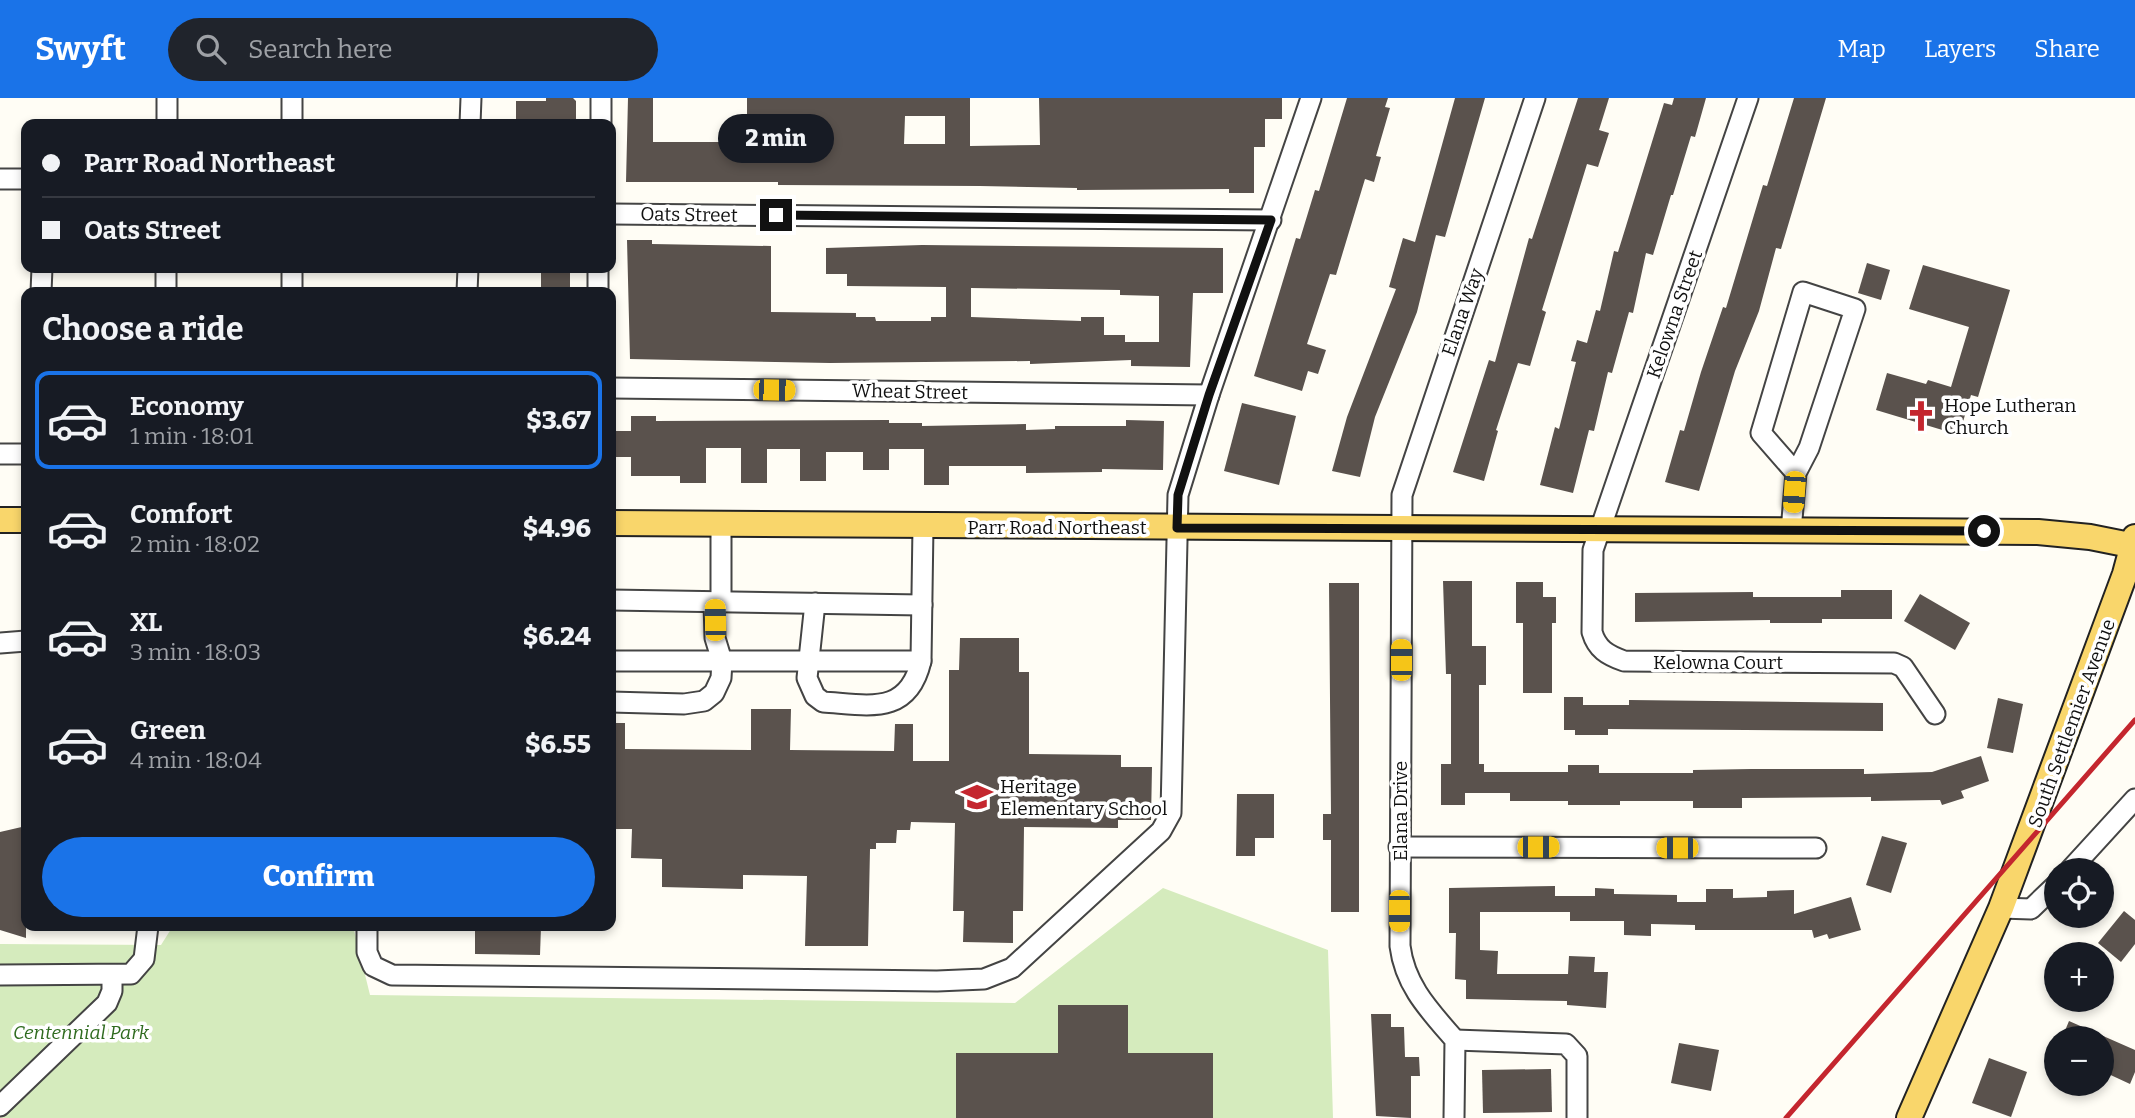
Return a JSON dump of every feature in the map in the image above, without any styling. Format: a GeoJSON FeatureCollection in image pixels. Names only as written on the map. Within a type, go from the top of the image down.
{"type":"FeatureCollection","features":[{"type":"Feature","properties":{"kind":"main road"},"geometry":{"type":"LineString","coordinates":[[0,520],[21,520]]}},
{"type":"Feature","properties":{"kind":"main road","name":"Parr Road Northeast"},"geometry":{"type":"LineString","coordinates":[[616,523],[2038,532],[2134,542]]}},
{"type":"Feature","properties":{"kind":"main road","name":"South Settlemier Avenue"},"geometry":{"type":"LineString","coordinates":[[1909,1118],[2001,908],[2125,575],[2134,542]]}},
{"type":"Feature","properties":{"kind":"street"},"geometry":{"type":"LineString","coordinates":[[167,98],[167,119]]}},
{"type":"Feature","properties":{"kind":"street"},"geometry":{"type":"LineString","coordinates":[[292,98],[292,119]]}},
{"type":"Feature","properties":{"kind":"street"},"geometry":{"type":"LineString","coordinates":[[470,119],[471,98]]}},
{"type":"Feature","properties":{"kind":"street"},"geometry":{"type":"LineString","coordinates":[[601,98],[601,119]]}},
{"type":"Feature","properties":{"kind":"street"},"geometry":{"type":"LineString","coordinates":[[367,931],[367,951],[373,966],[392,975],[937,981],[984,979],[1012,968],[1161,831],[1171,813],[1178,495],[1209,395],[1311,98]]}},
{"type":"Feature","properties":{"kind":"street","name":"Elana Way"},"geometry":{"type":"LineString","coordinates":[[1401,529],[1404,487],[1535,98]]}},
{"type":"Feature","properties":{"kind":"street","name":"Kelowna Street"},"geometry":{"type":"LineString","coordinates":[[1600,530],[1748,98]]}},
{"type":"Feature","properties":{"kind":"street"},"geometry":{"type":"LineString","coordinates":[[0,178],[21,178]]}},
{"type":"Feature","properties":{"kind":"street","name":"Oats Street"},"geometry":{"type":"LineString","coordinates":[[616,214],[1271,220]]}},
{"type":"Feature","properties":{"kind":"street"},"geometry":{"type":"LineString","coordinates":[[1791,531],[1796,473],[1809,448],[1855,309],[1803,292],[1761,433],[1796,473]]}},
{"type":"Feature","properties":{"kind":"street","name":"Wheat Street"},"geometry":{"type":"LineString","coordinates":[[616,388],[1209,395]]}},
{"type":"Feature","properties":{"kind":"street"},"geometry":{"type":"LineString","coordinates":[[0,454],[21,454]]}},
{"type":"Feature","properties":{"kind":"street"},"geometry":{"type":"LineString","coordinates":[[616,702],[661,704],[704,701],[714,693],[721,678],[722,661],[715,638],[721,524]]}},
{"type":"Feature","properties":{"kind":"street"},"geometry":{"type":"LineString","coordinates":[[815,603],[813,638],[807,661],[810,688],[815,696],[823,702],[877,703],[890,703],[903,697],[912,688],[921,661],[923,526]]}},
{"type":"Feature","properties":{"kind":"street","name":"Elana Drive"},"geometry":{"type":"LineString","coordinates":[[1401,529],[1399,847],[1402,962],[1417,995],[1455,1040]]}},
{"type":"Feature","properties":{"kind":"street","name":"Kelowna Court"},"geometry":{"type":"LineString","coordinates":[[1600,530],[1591,554],[1592,632],[1595,643],[1611,657],[1624,662],[1894,663],[1903,667],[1936,714]]}},
{"type":"Feature","properties":{"kind":"street"},"geometry":{"type":"LineString","coordinates":[[616,600],[922,605]]}},
{"type":"Feature","properties":{"kind":"street"},"geometry":{"type":"LineString","coordinates":[[0,643],[21,641]]}},
{"type":"Feature","properties":{"kind":"street"},"geometry":{"type":"LineString","coordinates":[[616,661],[921,661]]}},
{"type":"Feature","properties":{"kind":"street"},"geometry":{"type":"LineString","coordinates":[[2081,858],[2135,799]]}},
{"type":"Feature","properties":{"kind":"street"},"geometry":{"type":"LineString","coordinates":[[1399,847],[1816,848]]}},
{"type":"Feature","properties":{"kind":"street"},"geometry":{"type":"LineString","coordinates":[[2001,908],[2025,910],[2036,907],[2044,898]]}},
{"type":"Feature","properties":{"kind":"street"},"geometry":{"type":"LineString","coordinates":[[0,975],[131,974],[138,968],[147,946],[148,931]]}},
{"type":"Feature","properties":{"kind":"street"},"geometry":{"type":"LineString","coordinates":[[0,1106],[107,1003],[112,991],[112,975]]}},
{"type":"Feature","properties":{"kind":"street"},"geometry":{"type":"LineString","coordinates":[[1454,1118],[1455,1040],[1553,1041],[1566,1044],[1577,1056],[1577,1118]]}},
{"type":"Feature","properties":{"kind":"green space","name":"Centennial Park"},"geometry":{"type":"Polygon","coordinates":[[[1163,888],[1328,950],[1333,1118],[0,1118],[0,944],[161,945],[170,931],[354,931],[370,995],[1015,1003],[1163,888]]]}},
{"type":"Feature","properties":{"kind":"building"},"geometry":{"type":"Polygon","coordinates":[[[546,98],[573,98],[576,101],[576,119],[516,119],[516,101],[546,101],[546,98]]]}},
{"type":"Feature","properties":{"kind":"building"},"geometry":{"type":"Polygon","coordinates":[[[628,98],[653,98],[653,142],[728,142],[728,134],[747,134],[747,98],[970,98],[970,146],[1040,145],[1039,98],[1282,98],[1282,119],[1265,119],[1265,147],[1254,147],[1254,193],[1229,193],[1229,189],[1077,190],[980,186],[778,185],[778,182],[626,182],[628,98]],[[905,116],[904,144],[945,144],[945,116],[905,116]]]}},
{"type":"Feature","properties":{"kind":"building"},"geometry":{"type":"Polygon","coordinates":[[[1347,98],[1388,98],[1385,107],[1390,108],[1376,156],[1381,157],[1374,182],[1365,179],[1336,275],[1330,274],[1307,344],[1326,350],[1318,374],[1308,371],[1302,391],[1254,376],[1296,238],[1300,239],[1315,190],[1319,191],[1347,98]]]}},
{"type":"Feature","properties":{"kind":"building"},"geometry":{"type":"Polygon","coordinates":[[[1455,98],[1485,98],[1445,237],[1436,235],[1417,312],[1375,417],[1360,477],[1332,471],[1347,417],[1396,289],[1389,287],[1403,238],[1415,242],[1455,98]]]}},
{"type":"Feature","properties":{"kind":"building"},"geometry":{"type":"Polygon","coordinates":[[[1578,98],[1609,98],[1599,130],[1609,133],[1598,167],[1587,164],[1542,310],[1546,312],[1530,366],[1518,363],[1496,430],[1498,431],[1484,481],[1453,472],[1489,360],[1495,362],[1529,238],[1532,239],[1578,98]]]}},
{"type":"Feature","properties":{"kind":"building"},"geometry":{"type":"Polygon","coordinates":[[[1674,98],[1706,98],[1695,137],[1691,136],[1671,195],[1653,255],[1646,253],[1633,313],[1629,312],[1612,373],[1608,372],[1594,431],[1589,430],[1573,493],[1540,485],[1555,427],[1559,429],[1576,362],[1571,361],[1577,340],[1587,343],[1596,310],[1600,311],[1614,251],[1618,252],[1664,103],[1672,105],[1674,98]]]}},
{"type":"Feature","properties":{"kind":"building"},"geometry":{"type":"Polygon","coordinates":[[[1794,98],[1826,98],[1781,249],[1776,248],[1759,311],[1735,371],[1699,491],[1665,482],[1680,430],[1684,431],[1723,307],[1726,308],[1763,185],[1767,186],[1794,98]]]}},
{"type":"Feature","properties":{"kind":"building"},"geometry":{"type":"Polygon","coordinates":[[[627,240],[652,240],[652,244],[771,246],[771,312],[856,313],[856,317],[875,317],[876,321],[931,321],[931,317],[946,317],[946,287],[847,286],[847,274],[826,274],[826,248],[922,245],[1223,248],[1223,293],[1193,293],[1190,367],[1131,366],[1131,360],[1030,364],[1030,361],[830,363],[630,359],[627,240]],[[971,288],[971,317],[1081,321],[1081,317],[1104,317],[1104,335],[1125,335],[1125,342],[1159,342],[1159,296],[1120,295],[1120,290],[971,288]]]}},
{"type":"Feature","properties":{"kind":"building"},"geometry":{"type":"Polygon","coordinates":[[[1867,263],[1890,270],[1881,300],[1858,293],[1867,263]]]}},
{"type":"Feature","properties":{"kind":"building"},"geometry":{"type":"Polygon","coordinates":[[[1923,265],[2010,290],[1978,397],[1971,395],[1959,435],[1876,410],[1887,373],[1926,384],[1928,380],[1951,387],[1969,327],[1909,309],[1923,265]]]}},
{"type":"Feature","properties":{"kind":"building"},"geometry":{"type":"Polygon","coordinates":[[[541,273],[570,273],[570,287],[541,287],[541,273]]]}},
{"type":"Feature","properties":{"kind":"building"},"geometry":{"type":"Polygon","coordinates":[[[1242,403],[1296,416],[1279,485],[1224,471],[1242,403]]]}},
{"type":"Feature","properties":{"kind":"building"},"geometry":{"type":"Polygon","coordinates":[[[631,416],[656,416],[656,421],[889,420],[889,423],[922,423],[922,426],[1026,424],[1026,430],[1055,429],[1055,426],[1126,426],[1126,420],[1164,421],[1163,470],[1102,469],[1102,472],[1026,473],[1026,466],[949,466],[949,485],[924,485],[924,449],[889,449],[889,470],[863,470],[863,452],[826,452],[826,481],[800,481],[800,449],[767,449],[767,483],[741,483],[741,448],[706,448],[706,483],[680,483],[680,476],[631,476],[631,457],[616,457],[616,431],[631,431],[631,416]]]}},
{"type":"Feature","properties":{"kind":"building"},"geometry":{"type":"Polygon","coordinates":[[[1443,581],[1472,581],[1472,646],[1486,646],[1486,685],[1479,685],[1479,764],[1484,764],[1484,772],[1568,772],[1568,765],[1599,765],[1599,773],[1693,773],[1693,770],[1751,769],[1864,769],[1864,774],[1932,772],[1981,756],[1989,781],[1961,791],[1964,798],[1942,805],[1940,800],[1871,801],[1871,797],[1742,798],[1742,808],[1693,808],[1693,801],[1620,801],[1620,805],[1568,805],[1568,801],[1510,801],[1510,793],[1465,793],[1465,805],[1441,805],[1441,764],[1451,764],[1451,674],[1446,674],[1443,581]]]}},
{"type":"Feature","properties":{"kind":"building"},"geometry":{"type":"Polygon","coordinates":[[[1516,582],[1543,582],[1543,597],[1556,597],[1556,623],[1552,623],[1552,693],[1523,693],[1523,623],[1516,623],[1516,582]]]}},
{"type":"Feature","properties":{"kind":"building"},"geometry":{"type":"Polygon","coordinates":[[[1329,583],[1359,583],[1359,912],[1331,912],[1331,840],[1323,840],[1323,814],[1331,814],[1329,583]]]}},
{"type":"Feature","properties":{"kind":"building"},"geometry":{"type":"Polygon","coordinates":[[[1841,590],[1892,590],[1892,619],[1822,619],[1822,623],[1770,623],[1770,620],[1635,622],[1635,593],[1753,592],[1753,597],[1841,597],[1841,590]]]}},
{"type":"Feature","properties":{"kind":"building"},"geometry":{"type":"Polygon","coordinates":[[[1920,594],[1970,623],[1955,650],[1904,621],[1920,594]]]}},
{"type":"Feature","properties":{"kind":"building"},"geometry":{"type":"Polygon","coordinates":[[[960,638],[1019,638],[1019,672],[1029,672],[1029,754],[1121,755],[1121,767],[1152,767],[1151,820],[1118,820],[1118,828],[1024,827],[1023,911],[1013,911],[1013,943],[963,942],[964,911],[953,911],[955,823],[911,822],[910,830],[897,830],[896,843],[876,843],[876,849],[870,849],[868,946],[805,946],[807,876],[743,875],[743,889],[662,887],[662,859],[631,858],[632,829],[616,829],[616,723],[625,723],[625,749],[751,750],[751,709],[791,709],[790,750],[894,751],[895,724],[913,724],[913,761],[949,761],[949,670],[959,670],[960,638]]]}},
{"type":"Feature","properties":{"kind":"building"},"geometry":{"type":"Polygon","coordinates":[[[1564,697],[1583,697],[1583,705],[1629,705],[1629,700],[1883,703],[1883,731],[1608,729],[1608,735],[1575,735],[1575,730],[1564,730],[1564,697]]]}},
{"type":"Feature","properties":{"kind":"building"},"geometry":{"type":"Polygon","coordinates":[[[1998,698],[2023,704],[2013,753],[1987,748],[1998,698]]]}},
{"type":"Feature","properties":{"kind":"building"},"geometry":{"type":"Polygon","coordinates":[[[1237,794],[1274,794],[1274,838],[1255,838],[1255,856],[1236,856],[1237,794]]]}},
{"type":"Feature","properties":{"kind":"building"},"geometry":{"type":"Polygon","coordinates":[[[21,827],[21,931],[26,931],[26,938],[0,930],[0,832],[21,827]]]}},
{"type":"Feature","properties":{"kind":"building"},"geometry":{"type":"Polygon","coordinates":[[[1882,836],[1907,843],[1891,893],[1866,885],[1882,836]]]}},
{"type":"Feature","properties":{"kind":"building"},"geometry":{"type":"Polygon","coordinates":[[[1555,886],[1555,896],[1595,896],[1595,888],[1614,889],[1614,894],[1677,895],[1677,902],[1706,902],[1706,889],[1733,889],[1733,898],[1767,897],[1767,891],[1794,890],[1794,914],[1851,897],[1861,930],[1829,939],[1827,934],[1814,938],[1812,930],[1695,930],[1695,925],[1651,924],[1651,936],[1624,935],[1624,921],[1570,921],[1570,912],[1480,912],[1480,950],[1498,951],[1497,974],[1568,974],[1569,956],[1595,957],[1594,972],[1608,972],[1606,1008],[1567,1005],[1567,1001],[1466,999],[1466,980],[1455,979],[1456,933],[1449,933],[1449,888],[1555,886]]]}},
{"type":"Feature","properties":{"kind":"building"},"geometry":{"type":"Polygon","coordinates":[[[2124,911],[2135,920],[2135,944],[2121,962],[2114,956],[2114,942],[2099,942],[2110,928],[2114,928],[2114,923],[2124,911]]]}},
{"type":"Feature","properties":{"kind":"building"},"geometry":{"type":"Polygon","coordinates":[[[475,931],[541,931],[540,955],[475,954],[475,931]]]}},
{"type":"Feature","properties":{"kind":"building"},"geometry":{"type":"Polygon","coordinates":[[[1058,1005],[1128,1005],[1128,1053],[1213,1053],[1213,1118],[956,1118],[956,1053],[1058,1053],[1058,1005]]]}},
{"type":"Feature","properties":{"kind":"building"},"geometry":{"type":"Polygon","coordinates":[[[1371,1014],[1391,1014],[1391,1027],[1404,1027],[1405,1057],[1419,1057],[1420,1076],[1411,1076],[1411,1118],[1376,1116],[1371,1014]]]}},
{"type":"Feature","properties":{"kind":"building"},"geometry":{"type":"Polygon","coordinates":[[[2069,1021],[2080,1026],[2067,1026],[2069,1021]]]}},
{"type":"Feature","properties":{"kind":"building"},"geometry":{"type":"Polygon","coordinates":[[[2114,1041],[2135,1050],[2135,1072],[2130,1084],[2114,1077],[2114,1041]]]}},
{"type":"Feature","properties":{"kind":"building"},"geometry":{"type":"Polygon","coordinates":[[[1679,1043],[1719,1050],[1711,1091],[1671,1083],[1679,1043]]]}},
{"type":"Feature","properties":{"kind":"building"},"geometry":{"type":"Polygon","coordinates":[[[1989,1058],[2027,1072],[2011,1117],[1972,1103],[1989,1058]]]}},
{"type":"Feature","properties":{"kind":"building"},"geometry":{"type":"Polygon","coordinates":[[[1551,1069],[1552,1112],[1483,1113],[1482,1070],[1551,1069]]]}},
{"type":"Feature","properties":{"kind":"railway"},"geometry":{"type":"LineString","coordinates":[[1786,1118],[2135,720]]}},
{"type":"Feature","properties":{"kind":"place","name":"Hope Lutheran Church"},"geometry":{"type":"Point","coordinates":[1921,416]}},
{"type":"Feature","properties":{"kind":"place","name":"Heritage Elementary School"},"geometry":{"type":"Point","coordinates":[977,797]}},
{"type":"Feature","properties":{"kind":"route"},"geometry":{"type":"LineString","coordinates":[[776,215],[1271,220],[1209,395],[1178,495],[1177,528],[1984,531]]}}]}
